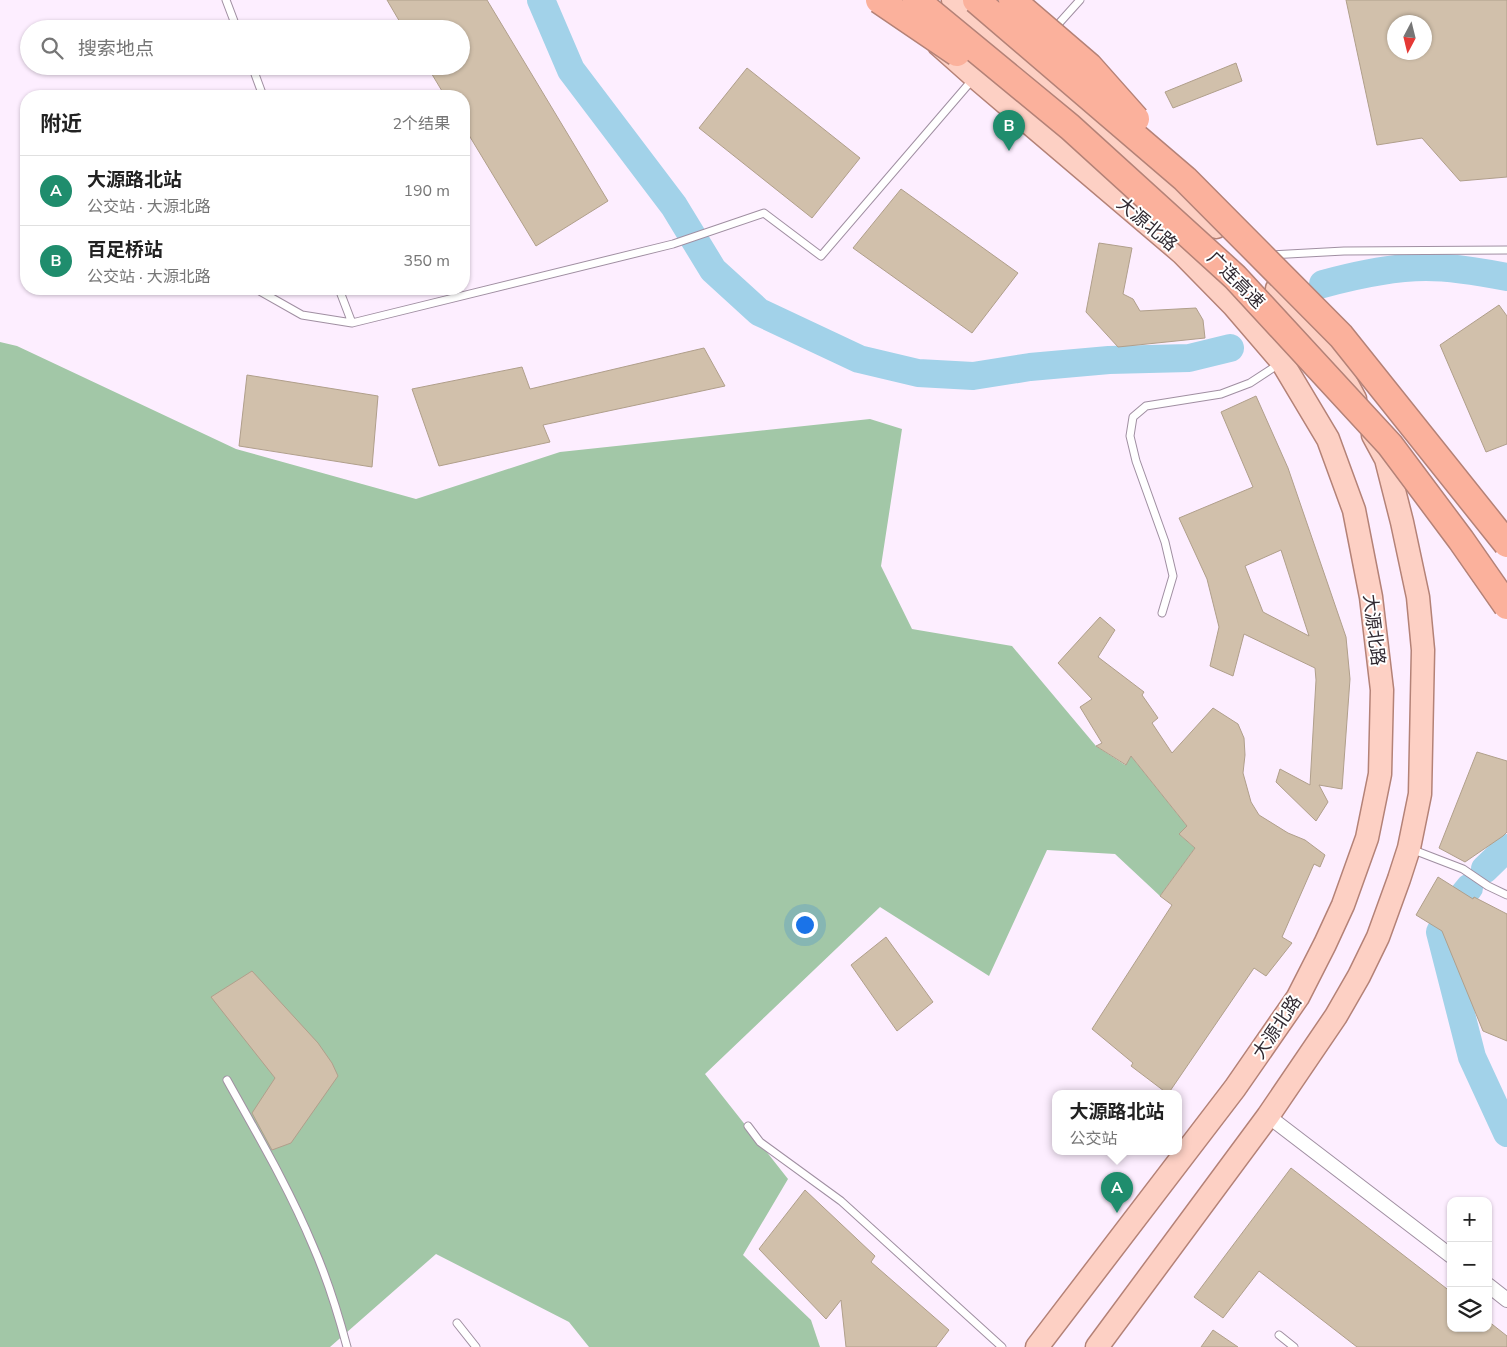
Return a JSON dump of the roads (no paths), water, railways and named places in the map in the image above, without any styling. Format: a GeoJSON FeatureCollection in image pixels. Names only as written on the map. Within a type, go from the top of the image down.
{"type":"FeatureCollection","features":[{"type":"Feature","properties":{"kind":"highway"},"geometry":{"type":"LineString","coordinates":[[879,0],[1082,139]]}},
{"type":"Feature","properties":{"kind":"highway","name":"广连高速"},"geometry":{"type":"LineString","coordinates":[[916,0],[1082,139],[1235,277],[1390,446],[1461,540],[1507,606]]}},
{"type":"Feature","properties":{"kind":"highway","name":"广连高速"},"geometry":{"type":"LineString","coordinates":[[976,0],[1186,179],[1342,336],[1507,544]]}},
{"type":"Feature","properties":{"kind":"highway"},"geometry":{"type":"LineString","coordinates":[[1012,0],[1089,66],[1225,219]]}},
{"type":"Feature","properties":{"kind":"main road","name":"大源北路"},"geometry":{"type":"LineString","coordinates":[[891,0],[975,77],[1182,253],[1234,306],[1282,362],[1328,439],[1354,510],[1371,598],[1382,699],[1380,774],[1367,838],[1343,905],[1326,944],[1298,996],[1235,1088],[1037,1347]]}},
{"type":"Feature","properties":{"kind":"main road"},"geometry":{"type":"LineString","coordinates":[[953,0],[1109,132],[1206,218],[1246,256],[1306,320],[1333,358],[1386,459],[1418,597],[1423,650],[1420,794],[1409,848],[1389,910],[1360,976],[1336,1016],[1268,1116],[1097,1347]]}},
{"type":"Feature","properties":{"kind":"street"},"geometry":{"type":"LineString","coordinates":[[1268,1116],[1447,1253]]}},
{"type":"Feature","properties":{"kind":"street"},"geometry":{"type":"LineString","coordinates":[[1491,1287],[1507,1300]]}},
{"type":"Feature","properties":{"kind":"lane"},"geometry":{"type":"LineString","coordinates":[[226,0],[234,20]]}},
{"type":"Feature","properties":{"kind":"lane"},"geometry":{"type":"LineString","coordinates":[[1024,62],[1080,0]]}},
{"type":"Feature","properties":{"kind":"lane"},"geometry":{"type":"LineString","coordinates":[[255,75],[261,90]]}},
{"type":"Feature","properties":{"kind":"lane"},"geometry":{"type":"LineString","coordinates":[[470,294],[673,244],[764,213],[821,256],[975,77]]}},
{"type":"Feature","properties":{"kind":"lane"},"geometry":{"type":"LineString","coordinates":[[1246,256],[1344,251],[1507,250]]}},
{"type":"Feature","properties":{"kind":"lane"},"geometry":{"type":"LineString","coordinates":[[267,295],[302,315],[352,323],[466,295]]}},
{"type":"Feature","properties":{"kind":"lane"},"geometry":{"type":"LineString","coordinates":[[341,295],[352,323]]}},
{"type":"Feature","properties":{"kind":"lane"},"geometry":{"type":"LineString","coordinates":[[1162,613],[1173,576],[1165,542],[1136,461],[1130,436],[1133,417],[1146,406],[1222,394],[1250,383],[1282,362]]}},
{"type":"Feature","properties":{"kind":"lane"},"geometry":{"type":"LineString","coordinates":[[1409,848],[1463,869],[1488,886],[1507,895]]}},
{"type":"Feature","properties":{"kind":"lane"},"geometry":{"type":"LineString","coordinates":[[227,1080],[280,1175],[314,1246],[347,1347]]}},
{"type":"Feature","properties":{"kind":"lane"},"geometry":{"type":"LineString","coordinates":[[748,1126],[760,1142],[841,1201],[1002,1347]]}},
{"type":"Feature","properties":{"kind":"lane"},"geometry":{"type":"LineString","coordinates":[[457,1323],[476,1347]]}},
{"type":"Feature","properties":{"kind":"lane"},"geometry":{"type":"LineString","coordinates":[[1279,1335],[1294,1347]]}},
{"type":"Feature","properties":{"kind":"waterway"},"geometry":{"type":"LineString","coordinates":[[541,0],[571,70],[674,206],[713,270],[759,312],[859,359],[918,373],[973,376],[1030,367],[1109,360],[1189,358],[1230,348]]}},
{"type":"Feature","properties":{"kind":"waterway"},"geometry":{"type":"LineString","coordinates":[[1323,284],[1374,272],[1413,267],[1457,269],[1507,277]]}},
{"type":"Feature","properties":{"kind":"waterway"},"geometry":{"type":"LineString","coordinates":[[1485,869],[1507,848]]}},
{"type":"Feature","properties":{"kind":"waterway"},"geometry":{"type":"LineString","coordinates":[[1469,888],[1440,932],[1472,1057],[1507,1133]]}},
{"type":"Feature","properties":{"kind":"place","name":"百足桥站"},"geometry":{"type":"Point","coordinates":[1009,151]}},
{"type":"Feature","properties":{"kind":"place","name":"大源路北站"},"geometry":{"type":"Point","coordinates":[1117,1213]}}]}
